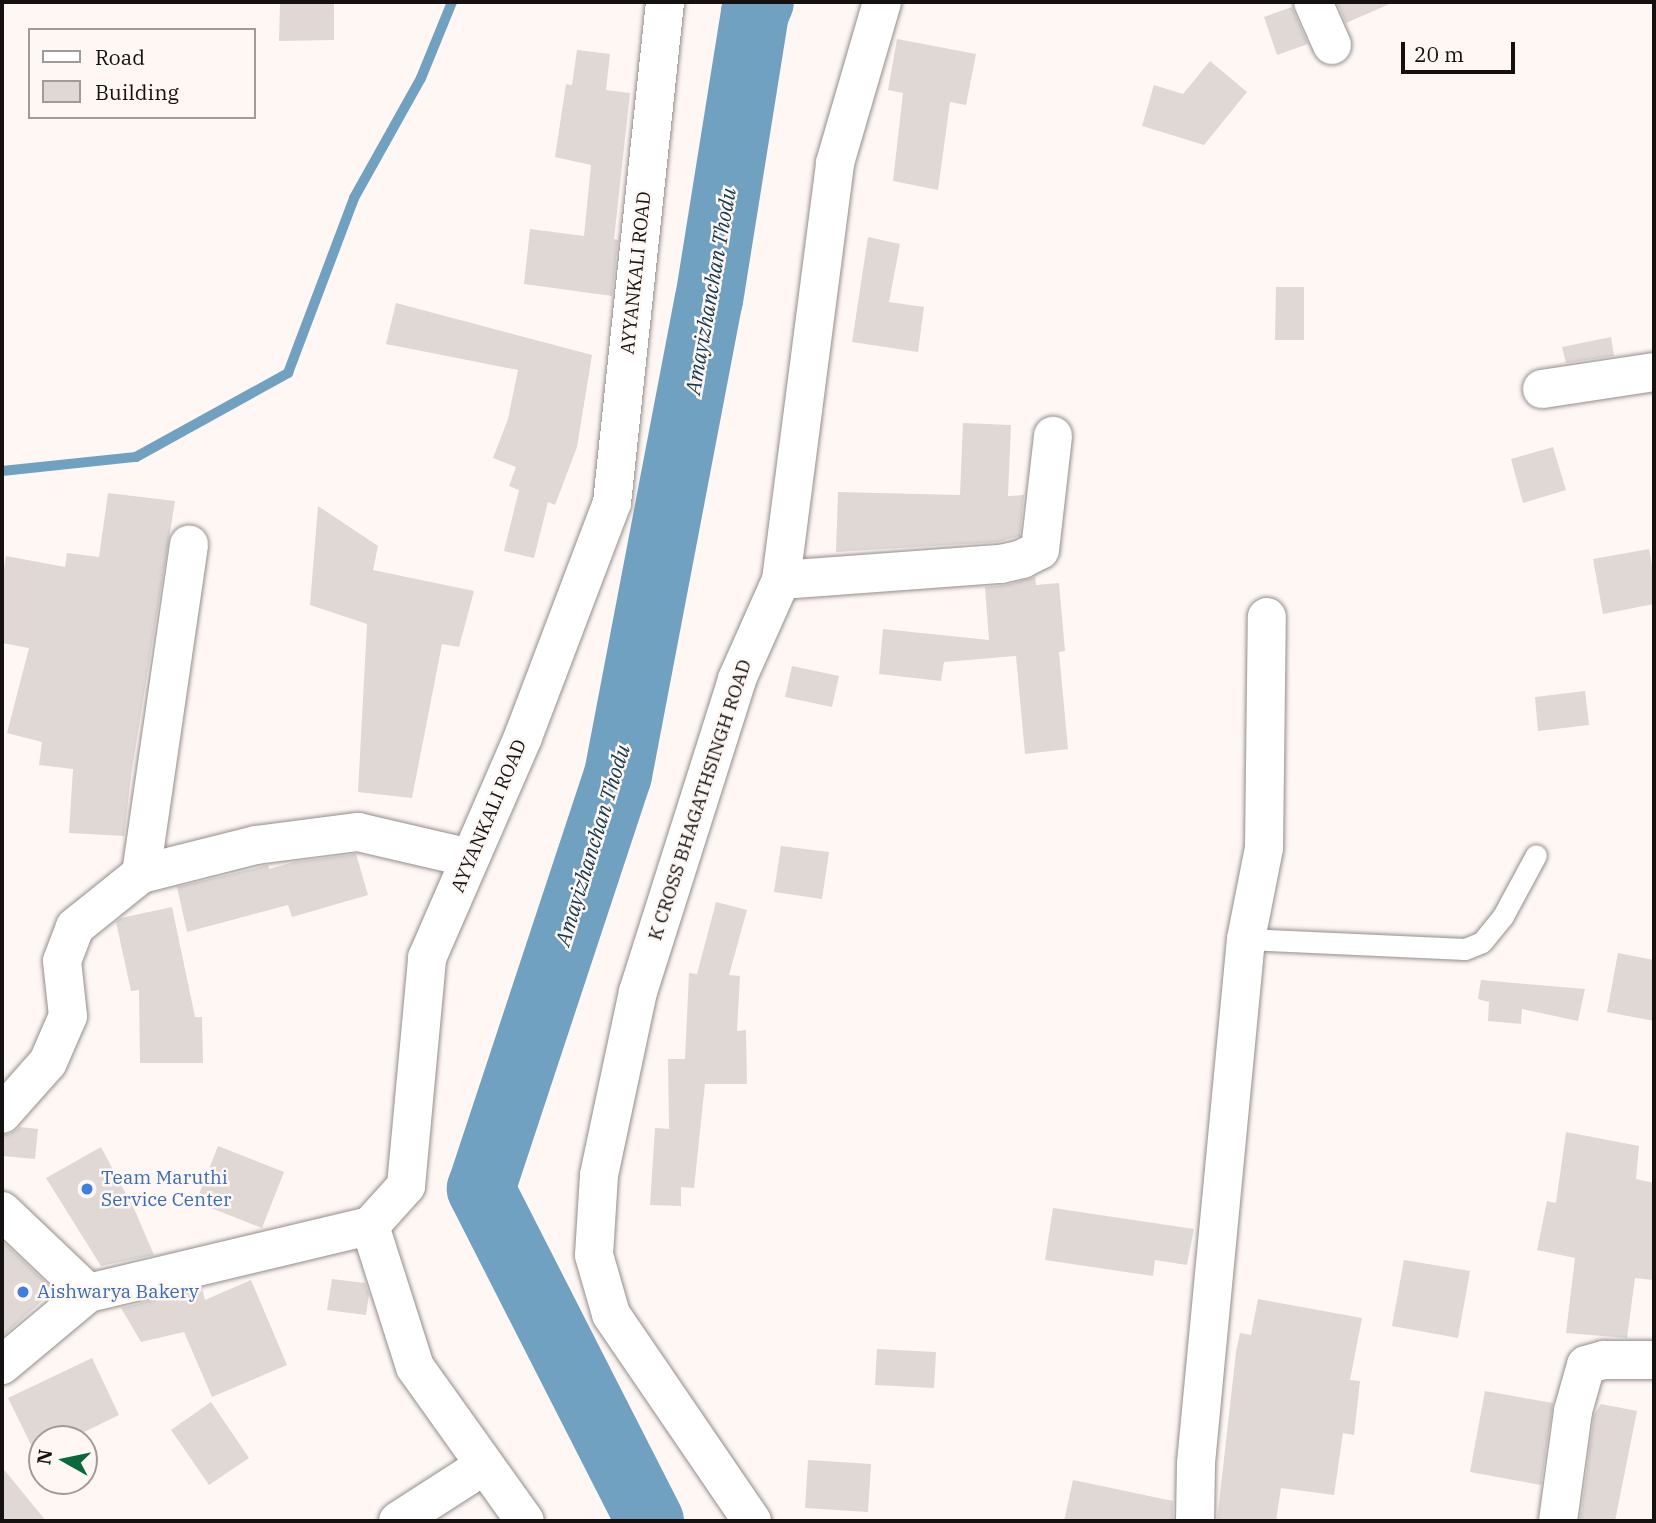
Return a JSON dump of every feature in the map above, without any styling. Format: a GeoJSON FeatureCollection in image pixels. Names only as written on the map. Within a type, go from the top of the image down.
{"type":"FeatureCollection","features":[{"type":"Feature","properties":{"kind":"street","name":"AYYANKALI ROAD"},"geometry":{"type":"LineString","coordinates":[[370,1226],[405,1186],[427,958],[523,737],[612,503],[666,2]]}},
{"type":"Feature","properties":{"kind":"street","name":"K CROSS BHAGATHSINGH ROAD"},"geometry":{"type":"LineString","coordinates":[[752,1521],[611,1314],[594,1255],[599,1175],[638,992],[737,678],[781,580],[835,163],[882,2]]}},
{"type":"Feature","properties":{"kind":"street"},"geometry":{"type":"LineString","coordinates":[[1313,2],[1332,45]]}},
{"type":"Feature","properties":{"kind":"street"},"geometry":{"type":"LineString","coordinates":[[1542,389],[1654,372]]}},
{"type":"Feature","properties":{"kind":"street"},"geometry":{"type":"LineString","coordinates":[[781,580],[1001,564],[1022,559],[1040,550],[1053,436]]}},
{"type":"Feature","properties":{"kind":"street"},"geometry":{"type":"LineString","coordinates":[[141,874],[190,544]]}},
{"type":"Feature","properties":{"kind":"street"},"geometry":{"type":"LineString","coordinates":[[1195,1521],[1196,1463],[1246,939],[1264,848],[1267,617]]}},
{"type":"Feature","properties":{"kind":"street"},"geometry":{"type":"LineString","coordinates":[[2,1114],[48,1062],[68,1016],[62,961],[75,927],[141,874],[256,845],[358,832],[470,858]]}},
{"type":"Feature","properties":{"kind":"street"},"geometry":{"type":"LineString","coordinates":[[2,1212],[88,1293]]}},
{"type":"Feature","properties":{"kind":"street"},"geometry":{"type":"LineString","coordinates":[[2,1365],[88,1293],[370,1226],[415,1367],[525,1521]]}},
{"type":"Feature","properties":{"kind":"street"},"geometry":{"type":"LineString","coordinates":[[1558,1521],[1573,1411],[1586,1365],[1604,1360],[1654,1360]]}},
{"type":"Feature","properties":{"kind":"street"},"geometry":{"type":"LineString","coordinates":[[398,1521],[485,1465]]}},
{"type":"Feature","properties":{"kind":"lane"},"geometry":{"type":"LineString","coordinates":[[1246,939],[1465,949],[1482,942],[1503,916],[1536,855]]}},
{"type":"Feature","properties":{"kind":"building"},"geometry":{"type":"Polygon","coordinates":[[[280,2],[334,2],[334,40],[279,41],[280,2]]]}},
{"type":"Feature","properties":{"kind":"building"},"geometry":{"type":"Polygon","coordinates":[[[1337,2],[1394,2],[1346,23],[1337,2]]]}},
{"type":"Feature","properties":{"kind":"building"},"geometry":{"type":"Polygon","coordinates":[[[1292,7],[1308,44],[1277,55],[1264,17],[1292,7]]]}},
{"type":"Feature","properties":{"kind":"building"},"geometry":{"type":"Polygon","coordinates":[[[897,39],[976,54],[966,105],[950,102],[938,190],[893,181],[903,93],[888,90],[897,39]]]}},
{"type":"Feature","properties":{"kind":"building"},"geometry":{"type":"Polygon","coordinates":[[[577,50],[610,54],[606,90],[630,93],[614,239],[618,240],[612,296],[524,284],[530,229],[584,236],[591,165],[555,157],[566,84],[572,85],[577,50]]]}},
{"type":"Feature","properties":{"kind":"building"},"geometry":{"type":"Polygon","coordinates":[[[1210,61],[1247,92],[1204,145],[1142,126],[1154,85],[1183,94],[1210,61]]]}},
{"type":"Feature","properties":{"kind":"building"},"geometry":{"type":"Polygon","coordinates":[[[868,237],[900,244],[889,302],[924,307],[918,352],[852,342],[868,237]]]}},
{"type":"Feature","properties":{"kind":"building"},"geometry":{"type":"Polygon","coordinates":[[[1276,287],[1304,287],[1304,340],[1275,340],[1276,287]]]}},
{"type":"Feature","properties":{"kind":"building"},"geometry":{"type":"Polygon","coordinates":[[[396,303],[592,355],[577,447],[555,505],[548,502],[534,558],[504,551],[519,490],[509,486],[516,467],[493,458],[508,419],[518,370],[386,344],[396,303]]]}},
{"type":"Feature","properties":{"kind":"building"},"geometry":{"type":"Polygon","coordinates":[[[1611,337],[1614,356],[1566,363],[1562,347],[1611,337]]]}},
{"type":"Feature","properties":{"kind":"building"},"geometry":{"type":"Polygon","coordinates":[[[963,423],[1011,425],[1008,496],[1024,495],[1020,536],[998,542],[836,552],[838,492],[960,495],[963,423]]]}},
{"type":"Feature","properties":{"kind":"building"},"geometry":{"type":"Polygon","coordinates":[[[1553,447],[1566,490],[1523,503],[1511,459],[1553,447]]]}},
{"type":"Feature","properties":{"kind":"building"},"geometry":{"type":"Polygon","coordinates":[[[108,493],[175,501],[131,776],[124,836],[69,833],[73,769],[39,765],[42,742],[7,733],[29,648],[2,643],[2,580],[6,556],[65,567],[67,553],[99,557],[108,493]]]}},
{"type":"Feature","properties":{"kind":"building"},"geometry":{"type":"Polygon","coordinates":[[[318,506],[378,546],[373,570],[474,591],[459,647],[442,644],[412,798],[358,792],[367,624],[310,605],[318,506]]]}},
{"type":"Feature","properties":{"kind":"building"},"geometry":{"type":"Polygon","coordinates":[[[1649,549],[1654,577],[1654,604],[1603,614],[1593,559],[1649,549]]]}},
{"type":"Feature","properties":{"kind":"building"},"geometry":{"type":"Polygon","coordinates":[[[1035,577],[1036,585],[1059,583],[1065,651],[1059,652],[1068,749],[1025,754],[1016,656],[944,662],[941,681],[879,674],[883,629],[989,640],[985,587],[1006,585],[1035,577]]]}},
{"type":"Feature","properties":{"kind":"building"},"geometry":{"type":"Polygon","coordinates":[[[792,666],[839,676],[832,707],[785,697],[792,666]]]}},
{"type":"Feature","properties":{"kind":"building"},"geometry":{"type":"Polygon","coordinates":[[[1585,691],[1589,725],[1538,731],[1535,697],[1585,691]]]}},
{"type":"Feature","properties":{"kind":"building"},"geometry":{"type":"Polygon","coordinates":[[[781,846],[829,852],[822,899],[774,892],[781,846]]]}},
{"type":"Feature","properties":{"kind":"building"},"geometry":{"type":"Polygon","coordinates":[[[356,854],[368,895],[292,917],[288,905],[187,932],[177,887],[268,865],[269,869],[294,862],[356,854]]]}},
{"type":"Feature","properties":{"kind":"building"},"geometry":{"type":"Polygon","coordinates":[[[716,902],[747,910],[729,975],[740,976],[737,1031],[746,1030],[747,1084],[705,1084],[694,1188],[681,1187],[681,1206],[650,1205],[655,1128],[669,1129],[668,1059],[685,1059],[689,973],[697,974],[716,902]]]}},
{"type":"Feature","properties":{"kind":"building"},"geometry":{"type":"Polygon","coordinates":[[[172,907],[195,1017],[202,1017],[203,1063],[140,1063],[139,990],[131,991],[116,922],[121,918],[172,907]]]}},
{"type":"Feature","properties":{"kind":"building"},"geometry":{"type":"Polygon","coordinates":[[[1618,953],[1654,960],[1654,1021],[1607,1012],[1618,953]]]}},
{"type":"Feature","properties":{"kind":"building"},"geometry":{"type":"Polygon","coordinates":[[[1481,980],[1585,989],[1578,1021],[1522,1009],[1521,1024],[1488,1021],[1489,1002],[1478,999],[1481,980]]]}},
{"type":"Feature","properties":{"kind":"building"},"geometry":{"type":"Polygon","coordinates":[[[20,1127],[38,1129],[35,1159],[2,1156],[2,1135],[10,1134],[20,1127]]]}},
{"type":"Feature","properties":{"kind":"building"},"geometry":{"type":"Polygon","coordinates":[[[1566,1132],[1639,1146],[1636,1179],[1654,1183],[1654,1280],[1635,1278],[1627,1338],[1566,1333],[1575,1258],[1537,1250],[1547,1201],[1556,1203],[1566,1132]]]}},
{"type":"Feature","properties":{"kind":"building"},"geometry":{"type":"Polygon","coordinates":[[[218,1146],[284,1172],[262,1228],[196,1202],[218,1146]]]}},
{"type":"Feature","properties":{"kind":"building"},"geometry":{"type":"Polygon","coordinates":[[[101,1147],[135,1211],[154,1255],[101,1266],[46,1178],[101,1147]]]}},
{"type":"Feature","properties":{"kind":"building"},"geometry":{"type":"Polygon","coordinates":[[[1053,1208],[1194,1229],[1187,1265],[1155,1260],[1153,1276],[1045,1260],[1053,1208]]]}},
{"type":"Feature","properties":{"kind":"building"},"geometry":{"type":"Polygon","coordinates":[[[2,1241],[54,1290],[2,1337],[2,1241]]]}},
{"type":"Feature","properties":{"kind":"building"},"geometry":{"type":"Polygon","coordinates":[[[1404,1260],[1470,1271],[1458,1338],[1392,1326],[1404,1260]]]}},
{"type":"Feature","properties":{"kind":"building"},"geometry":{"type":"Polygon","coordinates":[[[332,1279],[365,1283],[369,1294],[366,1315],[327,1310],[332,1279]]]}},
{"type":"Feature","properties":{"kind":"building"},"geometry":{"type":"Polygon","coordinates":[[[251,1280],[287,1365],[212,1397],[184,1332],[141,1342],[121,1308],[202,1288],[205,1300],[251,1280]]]}},
{"type":"Feature","properties":{"kind":"building"},"geometry":{"type":"Polygon","coordinates":[[[1258,1299],[1362,1318],[1350,1380],[1360,1381],[1354,1435],[1343,1433],[1334,1495],[1281,1488],[1276,1521],[1217,1521],[1236,1352],[1240,1333],[1251,1335],[1258,1299]]]}},
{"type":"Feature","properties":{"kind":"building"},"geometry":{"type":"Polygon","coordinates":[[[877,1349],[936,1352],[934,1388],[875,1385],[877,1349]]]}},
{"type":"Feature","properties":{"kind":"building"},"geometry":{"type":"Polygon","coordinates":[[[92,1358],[119,1415],[98,1425],[28,1425],[28,1439],[8,1398],[92,1358]]]}},
{"type":"Feature","properties":{"kind":"building"},"geometry":{"type":"Polygon","coordinates":[[[1485,1391],[1553,1403],[1541,1485],[1470,1472],[1485,1391]]]}},
{"type":"Feature","properties":{"kind":"building"},"geometry":{"type":"Polygon","coordinates":[[[211,1402],[249,1458],[209,1485],[171,1430],[211,1402]]]}},
{"type":"Feature","properties":{"kind":"building"},"geometry":{"type":"Polygon","coordinates":[[[1601,1404],[1637,1411],[1615,1521],[1580,1521],[1594,1415],[1601,1404]]]}},
{"type":"Feature","properties":{"kind":"building"},"geometry":{"type":"Polygon","coordinates":[[[808,1460],[871,1464],[868,1512],[805,1508],[808,1460]]]}},
{"type":"Feature","properties":{"kind":"building"},"geometry":{"type":"Polygon","coordinates":[[[2,1467],[46,1521],[2,1521],[2,1467]]]}},
{"type":"Feature","properties":{"kind":"building"},"geometry":{"type":"Polygon","coordinates":[[[1073,1480],[1173,1501],[1173,1521],[1064,1521],[1073,1480]]]}},
{"type":"Feature","properties":{"kind":"waterway"},"geometry":{"type":"LineString","coordinates":[[2,471],[136,457],[288,373],[354,198],[421,78],[452,2]]}},
{"type":"Feature","properties":{"kind":"waterway","name":"Amayizhanchan Thodu"},"geometry":{"type":"LineString","coordinates":[[650,1521],[481,1189],[618,775],[709,300],[755,13],[760,2]]}},
{"type":"Feature","properties":{"kind":"place","name":"Team Maruthi Service Center"},"geometry":{"type":"Point","coordinates":[87,1189]}},
{"type":"Feature","properties":{"kind":"place","name":"Aishwarya Bakery"},"geometry":{"type":"Point","coordinates":[23,1292]}}]}
